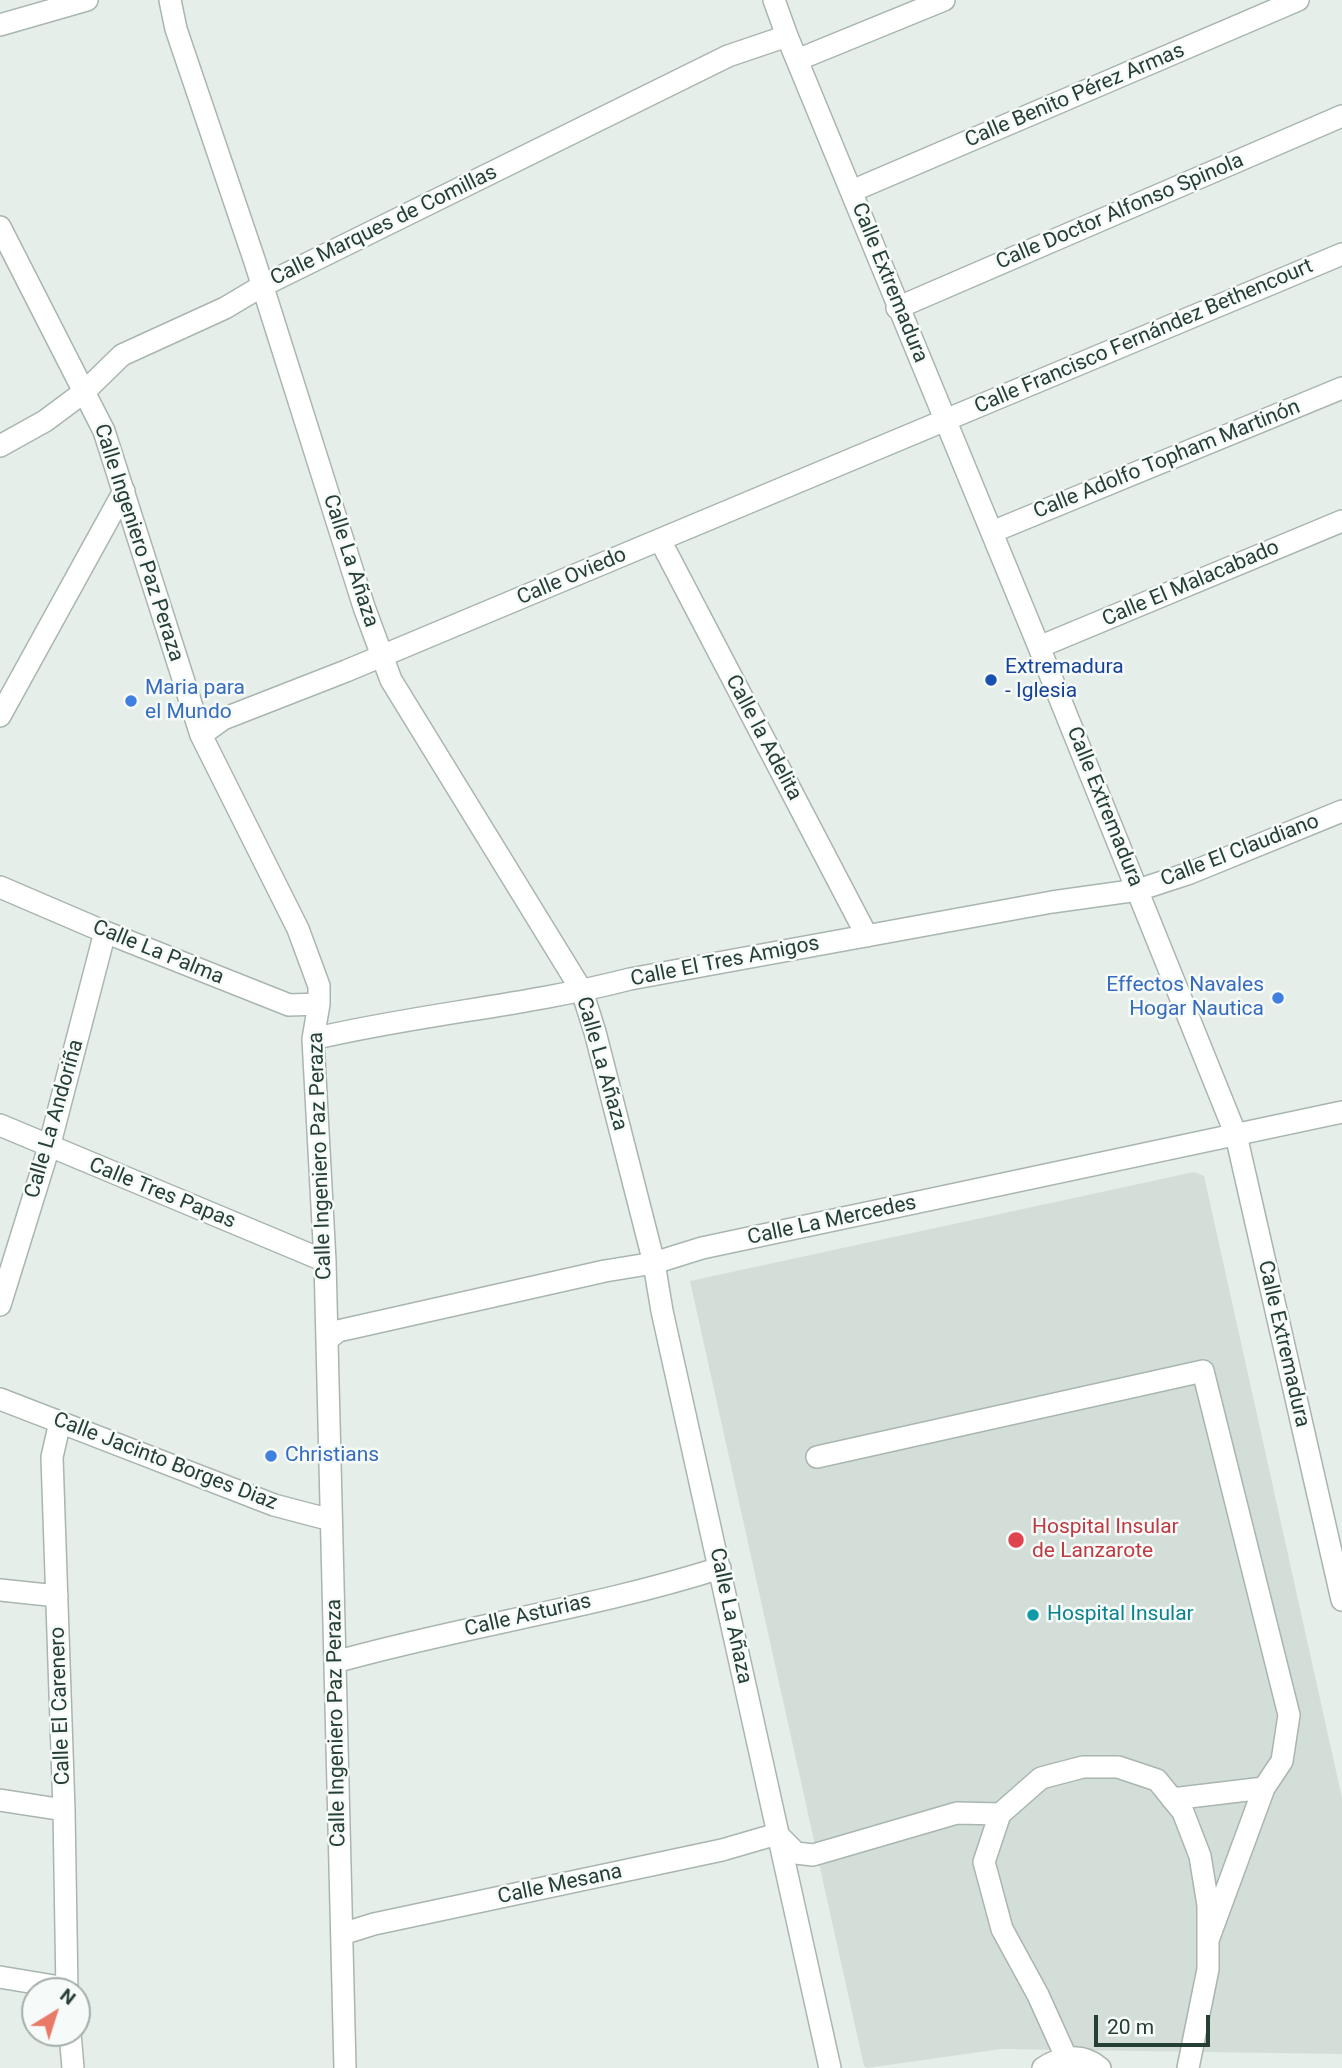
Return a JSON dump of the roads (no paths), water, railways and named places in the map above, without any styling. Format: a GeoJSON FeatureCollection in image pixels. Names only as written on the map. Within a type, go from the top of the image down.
{"type":"FeatureCollection","features":[{"type":"Feature","properties":{"kind":"street","name":"Calle La Añaza"},"geometry":{"type":"LineString","coordinates":[[170,0],[176,29],[381,656],[391,680],[582,991],[654,1263],[662,1311],[830,2068]]}},
{"type":"Feature","properties":{"kind":"street","name":"Calle Extremadura"},"geometry":{"type":"LineString","coordinates":[[774,0],[897,308],[1039,647],[1236,1135],[1342,1600]]}},
{"type":"Feature","properties":{"kind":"street","name":"Calle Benito Pérez Armas"},"geometry":{"type":"LineString","coordinates":[[852,191],[1298,0]]}},
{"type":"Feature","properties":{"kind":"street"},"geometry":{"type":"LineString","coordinates":[[0,25],[77,1]]}},
{"type":"Feature","properties":{"kind":"street"},"geometry":{"type":"LineString","coordinates":[[797,60],[935,2]]}},
{"type":"Feature","properties":{"kind":"street","name":"Calle Marques de Comillas"},"geometry":{"type":"LineString","coordinates":[[0,446],[45,421],[84,392],[122,355],[225,308],[262,286],[728,55],[787,36]]}},
{"type":"Feature","properties":{"kind":"street","name":"Calle Doctor Alfonso Spinola"},"geometry":{"type":"LineString","coordinates":[[897,308],[1342,116]]}},
{"type":"Feature","properties":{"kind":"street","name":"Calle Ingeniero Paz Peraza"},"geometry":{"type":"LineString","coordinates":[[0,227],[103,431],[201,736],[298,929],[319,986],[313,1040],[325,1261],[345,2068]]}},
{"type":"Feature","properties":{"kind":"street","name":"Calle Francisco Fernández Bethencourt"},"geometry":{"type":"LineString","coordinates":[[945,421],[1342,254]]}},
{"type":"Feature","properties":{"kind":"street","name":"Calle Adolfo Topham Martinón"},"geometry":{"type":"LineString","coordinates":[[992,533],[1342,388]]}},
{"type":"Feature","properties":{"kind":"street","name":"Calle Oviedo"},"geometry":{"type":"LineString","coordinates":[[201,736],[223,719],[945,421]]}},
{"type":"Feature","properties":{"kind":"street"},"geometry":{"type":"LineString","coordinates":[[0,716],[124,492]]}},
{"type":"Feature","properties":{"kind":"street","name":"Calle El Malacabado"},"geometry":{"type":"LineString","coordinates":[[1039,647],[1342,521]]}},
{"type":"Feature","properties":{"kind":"street","name":"Calle la Adelita"},"geometry":{"type":"LineString","coordinates":[[660,540],[867,936]]}},
{"type":"Feature","properties":{"kind":"street","name":"Calle El Claudiano"},"geometry":{"type":"LineString","coordinates":[[1138,890],[1190,873],[1342,811]]}},
{"type":"Feature","properties":{"kind":"street","name":"Calle La Palma"},"geometry":{"type":"LineString","coordinates":[[0,887],[289,1005],[319,1004]]}},
{"type":"Feature","properties":{"kind":"street","name":"Calle El Tres Amigos"},"geometry":{"type":"LineString","coordinates":[[313,1040],[363,1027],[582,991],[630,979],[1052,902],[1138,890]]}},
{"type":"Feature","properties":{"kind":"street","name":"Calle La Andoriña"},"geometry":{"type":"LineString","coordinates":[[0,1305],[49,1147],[105,932]]}},
{"type":"Feature","properties":{"kind":"street","name":"Calle La Mercedes"},"geometry":{"type":"LineString","coordinates":[[327,1340],[338,1331],[604,1271],[654,1263],[716,1245],[1342,1112]]}},
{"type":"Feature","properties":{"kind":"street","name":"Calle Tres Papas"},"geometry":{"type":"LineString","coordinates":[[0,1125],[325,1261]]}},
{"type":"Feature","properties":{"kind":"street"},"geometry":{"type":"LineString","coordinates":[[817,1457],[1203,1371],[1289,1715],[1282,1761],[1264,1788],[1208,1940]]}},
{"type":"Feature","properties":{"kind":"street","name":"Calle Jacinto Borges Diaz"},"geometry":{"type":"LineString","coordinates":[[0,1399],[274,1505],[331,1520]]}},
{"type":"Feature","properties":{"kind":"street","name":"Calle El Carenero"},"geometry":{"type":"LineString","coordinates":[[60,1422],[52,1457],[64,1810],[66,1977]]}},
{"type":"Feature","properties":{"kind":"street","name":"Calle Asturias"},"geometry":{"type":"LineString","coordinates":[[335,1662],[670,1584],[720,1568]]}},
{"type":"Feature","properties":{"kind":"street"},"geometry":{"type":"LineString","coordinates":[[0,1590],[57,1595]]}},
{"type":"Feature","properties":{"kind":"street"},"geometry":{"type":"LineString","coordinates":[[1066,2057],[979,1880],[1000,1814],[1041,1778],[1083,1767],[1118,1767],[1157,1780],[1183,1812],[1200,1856],[1208,1905],[1208,1969],[1188,2068]]}},
{"type":"Feature","properties":{"kind":"street"},"geometry":{"type":"LineString","coordinates":[[1172,1799],[1264,1788]]}},
{"type":"Feature","properties":{"kind":"street"},"geometry":{"type":"LineString","coordinates":[[0,1800],[64,1810]]}},
{"type":"Feature","properties":{"kind":"street"},"geometry":{"type":"LineString","coordinates":[[777,1834],[796,1853],[813,1855],[957,1813],[1000,1814]]}},
{"type":"Feature","properties":{"kind":"street","name":"Calle Mesana"},"geometry":{"type":"LineString","coordinates":[[342,1934],[374,1924],[722,1850],[777,1834]]}},
{"type":"Feature","properties":{"kind":"street"},"geometry":{"type":"LineString","coordinates":[[0,1977],[21,1981]]}},
{"type":"Feature","properties":{"kind":"street"},"geometry":{"type":"LineString","coordinates":[[71,2047],[73,2068]]}},
{"type":"Feature","properties":{"kind":"street"},"geometry":{"type":"LineString","coordinates":[[1043,2068],[1066,2057],[1083,2058],[1100,2068]]}},
{"type":"Feature","properties":{"kind":"place","name":"Extremadura - Iglesia"},"geometry":{"type":"Point","coordinates":[991,680]}},
{"type":"Feature","properties":{"kind":"place","name":"Maria para el Mundo"},"geometry":{"type":"Point","coordinates":[131,701]}},
{"type":"Feature","properties":{"kind":"place","name":"Effectos Navales Hogar Nautica"},"geometry":{"type":"Point","coordinates":[1278,998]}},
{"type":"Feature","properties":{"kind":"place","name":"Christians"},"geometry":{"type":"Point","coordinates":[271,1456]}},
{"type":"Feature","properties":{"kind":"place","name":"Hospital Insular de Lanzarote"},"geometry":{"type":"Point","coordinates":[1016,1540]}},
{"type":"Feature","properties":{"kind":"place","name":"Hospital Insular"},"geometry":{"type":"Point","coordinates":[1033,1615]}}]}
